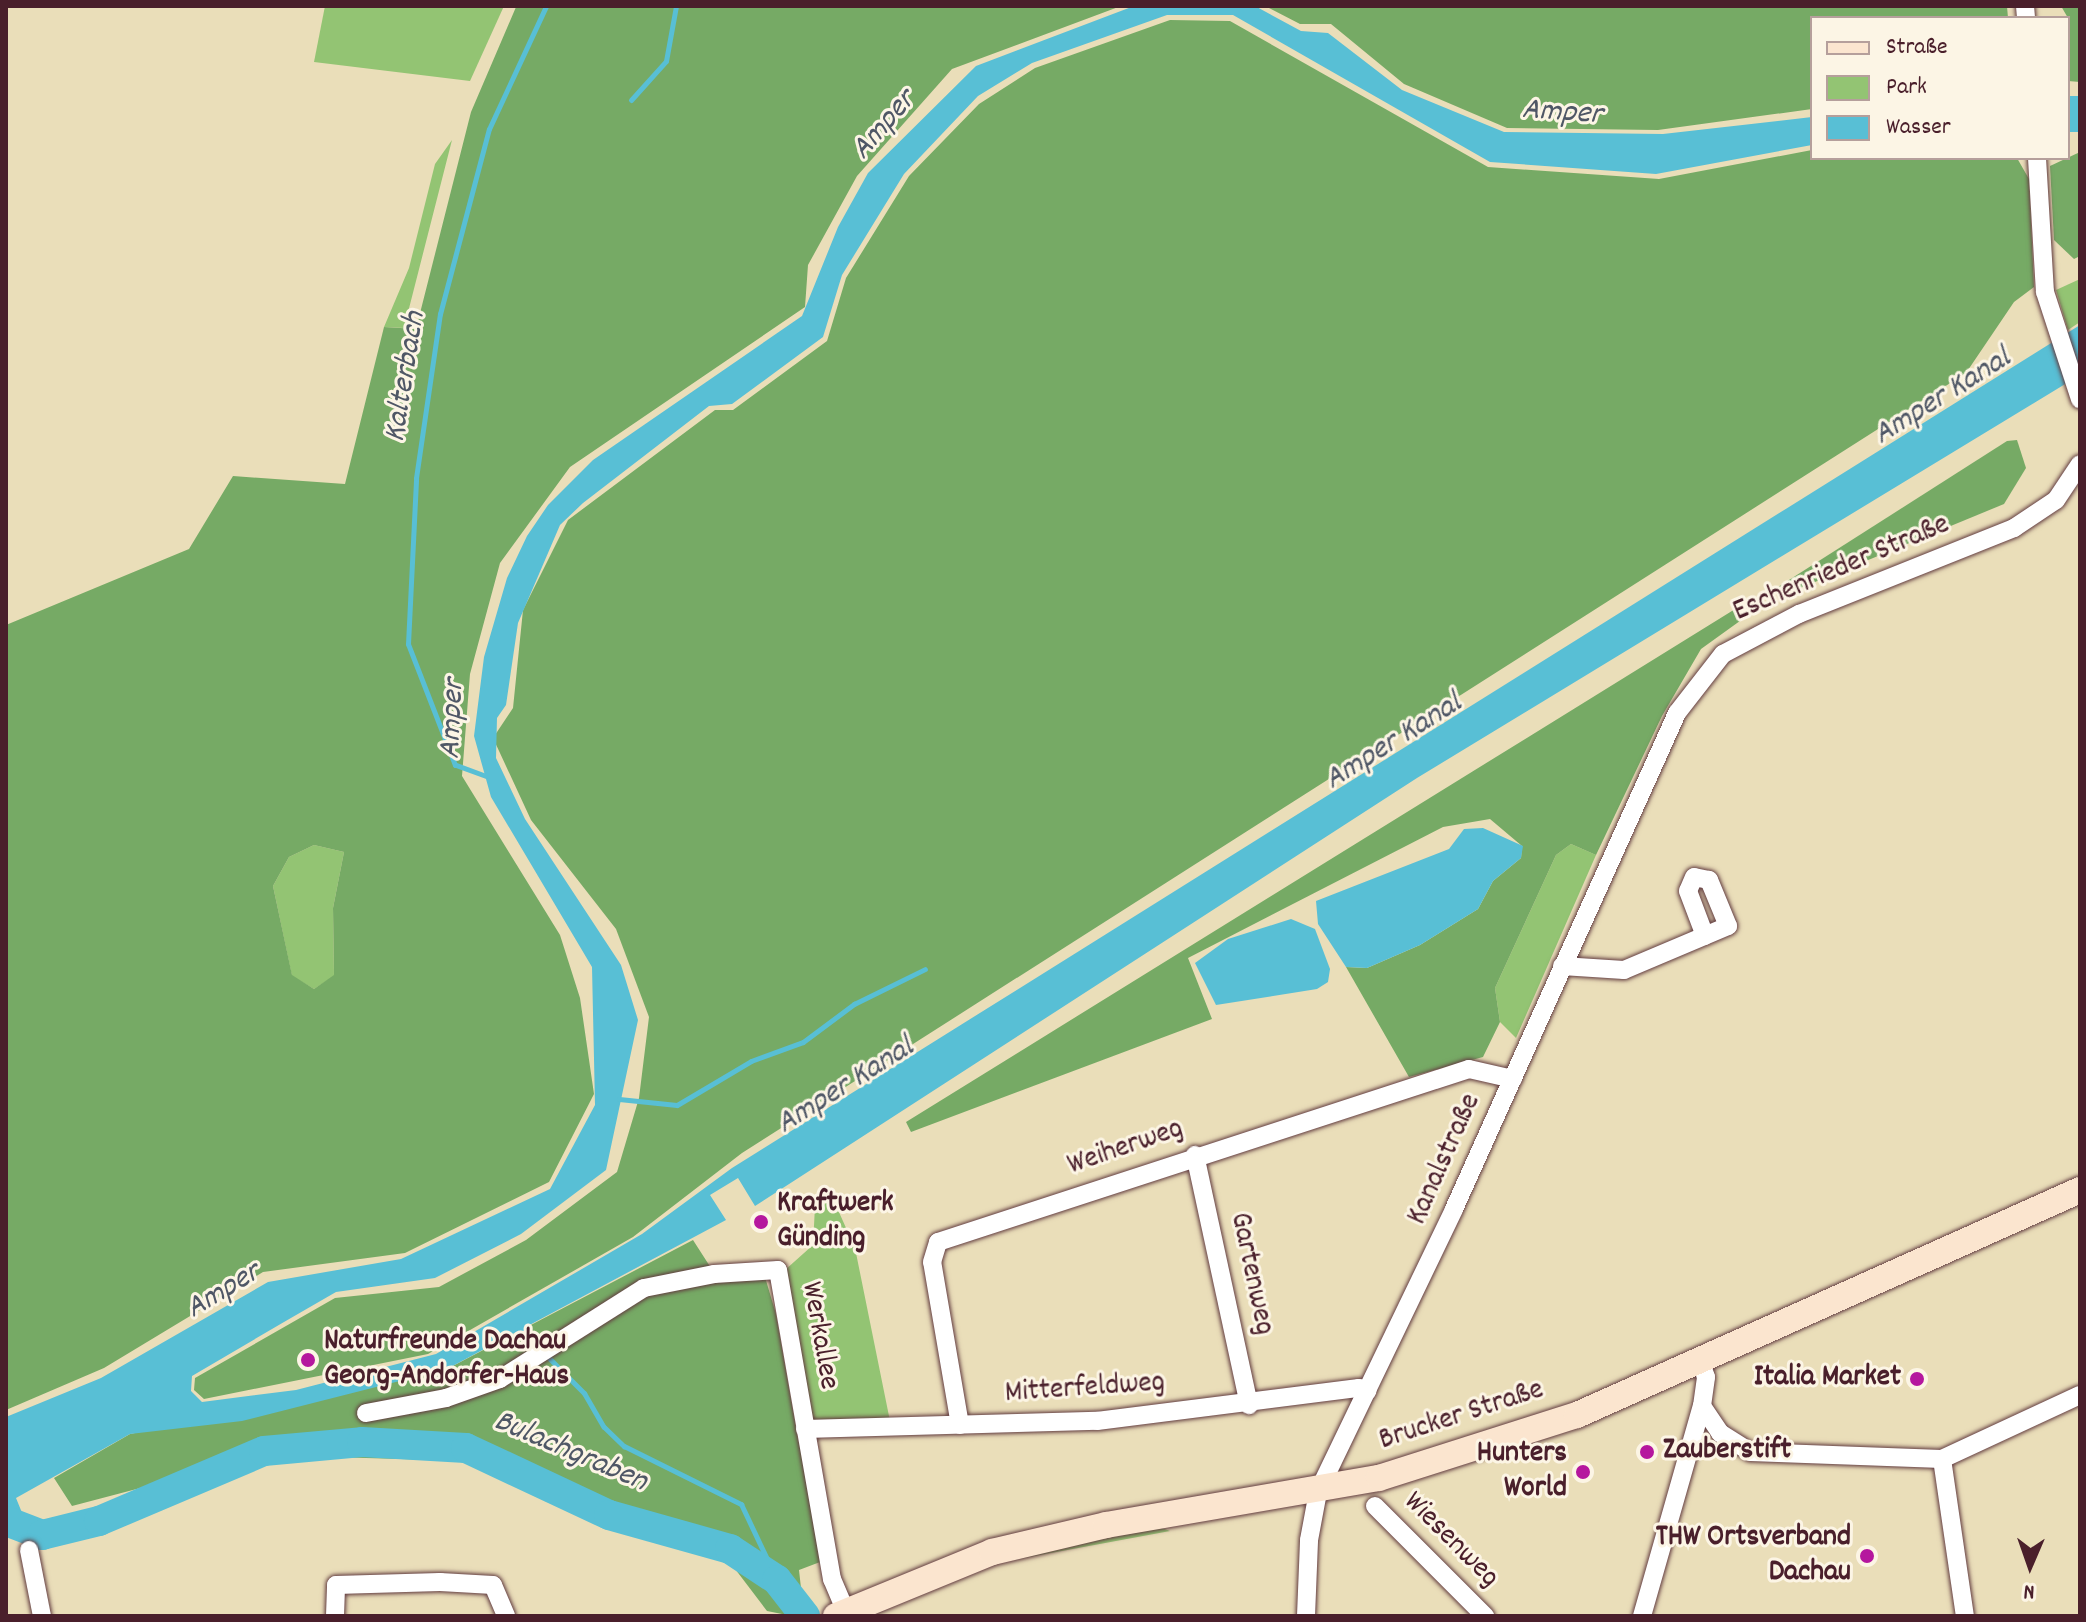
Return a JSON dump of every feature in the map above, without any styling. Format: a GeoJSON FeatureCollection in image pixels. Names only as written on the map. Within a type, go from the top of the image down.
{"type":"FeatureCollection","features":[{"type":"Feature","properties":{"kind":"main road","name":"Brucker Straße"},"geometry":{"type":"LineString","coordinates":[[841,1614],[943,1570],[1048,1536],[1318,1492],[1440,1460],[1577,1415],[1701,1363],[2080,1190]]}},
{"type":"Feature","properties":{"kind":"street"},"geometry":{"type":"LineString","coordinates":[[2037,160],[2045,292],[2054,328],[2078,394]]}},
{"type":"Feature","properties":{"kind":"street","name":"Eschenrieder Straße"},"geometry":{"type":"LineString","coordinates":[[1615,847],[1677,713],[1723,654],[1799,614],[2014,528],[2056,500],[2080,464]]}},
{"type":"Feature","properties":{"kind":"street","name":"Kanalstraße"},"geometry":{"type":"LineString","coordinates":[[1306,1616],[1309,1540],[1318,1492],[1513,1079],[1615,847]]}},
{"type":"Feature","properties":{"kind":"street"},"geometry":{"type":"LineString","coordinates":[[1562,966],[1624,970],[1705,936]]}},
{"type":"Feature","properties":{"kind":"street","name":"Weiherweg"},"geometry":{"type":"LineString","coordinates":[[960,1425],[932,1262],[938,1242],[1195,1155],[1469,1069],[1513,1079]]}},
{"type":"Feature","properties":{"kind":"street","name":"Gartenweg"},"geometry":{"type":"LineString","coordinates":[[1195,1155],[1249,1405]]}},
{"type":"Feature","properties":{"kind":"street","name":"Werkallee"},"geometry":{"type":"LineString","coordinates":[[366,1413],[446,1398],[500,1379],[551,1343],[644,1288],[714,1274],[778,1270],[832,1579],[841,1614]]}},
{"type":"Feature","properties":{"kind":"street"},"geometry":{"type":"LineString","coordinates":[[1642,1616],[1702,1406],[1706,1377],[1701,1363]]}},
{"type":"Feature","properties":{"kind":"street","name":"Mitterfeldweg"},"geometry":{"type":"LineString","coordinates":[[805,1429],[1097,1421],[1249,1405],[1359,1388],[1368,1391]]}},
{"type":"Feature","properties":{"kind":"street"},"geometry":{"type":"LineString","coordinates":[[1702,1406],[1720,1433],[1751,1452],[1942,1459],[2080,1395]]}},
{"type":"Feature","properties":{"kind":"street"},"geometry":{"type":"LineString","coordinates":[[1942,1459],[1965,1616]]}},
{"type":"Feature","properties":{"kind":"street","name":"Wiesenweg"},"geometry":{"type":"LineString","coordinates":[[1375,1506],[1485,1616]]}},
{"type":"Feature","properties":{"kind":"street"},"geometry":{"type":"LineString","coordinates":[[29,1550],[42,1616]]}},
{"type":"Feature","properties":{"kind":"street"},"geometry":{"type":"LineString","coordinates":[[335,1616],[336,1585],[483,1582],[499,1593],[506,1616]]}},
{"type":"Feature","properties":{"kind":"green space"},"geometry":{"type":"Polygon","coordinates":[[[325,6],[504,6],[470,81],[314,62],[325,6]]]}},
{"type":"Feature","properties":{"kind":"green space"},"geometry":{"type":"Polygon","coordinates":[[[1121,6],[952,69],[857,176],[808,265],[805,307],[570,467],[500,563],[470,674],[462,776],[560,935],[580,998],[594,1094],[549,1182],[405,1253],[263,1272],[104,1368],[6,1410],[6,625],[189,549],[233,476],[345,484],[384,327],[416,329],[471,112],[516,7],[1121,6]],[[314,845],[289,857],[273,886],[292,975],[314,989],[334,975],[333,908],[344,852],[314,845]]]}},
{"type":"Feature","properties":{"kind":"green space"},"geometry":{"type":"Polygon","coordinates":[[[1265,6],[2007,6],[2008,16],[1810,16],[1810,109],[1658,130],[1507,128],[1404,84],[1331,24],[1300,24],[1265,6]]]}},
{"type":"Feature","properties":{"kind":"green space"},"geometry":{"type":"Polygon","coordinates":[[[2061,6],[2080,6],[2080,82],[2070,81],[2070,16],[2061,6]]]}},
{"type":"Feature","properties":{"kind":"green space"},"geometry":{"type":"Polygon","coordinates":[[[1170,20],[1230,21],[1488,167],[1659,179],[1810,150],[1810,160],[2018,160],[2029,179],[2034,287],[2014,302],[1966,373],[742,1153],[633,1237],[428,1354],[204,1399],[194,1390],[195,1378],[335,1298],[439,1287],[526,1240],[617,1172],[639,1098],[649,1017],[616,929],[531,820],[493,738],[513,708],[523,610],[568,520],[715,410],[733,410],[827,341],[846,278],[909,176],[979,104],[1035,68],[1170,20]]]}},
{"type":"Feature","properties":{"kind":"green space"},"geometry":{"type":"Polygon","coordinates":[[[452,140],[404,328],[384,327],[409,268],[435,164],[452,140]]]}},
{"type":"Feature","properties":{"kind":"green space"},"geometry":{"type":"Polygon","coordinates":[[[2080,152],[2080,256],[2074,259],[2054,240],[2050,166],[2070,160],[2070,157],[2080,152]]]}},
{"type":"Feature","properties":{"kind":"green space"},"geometry":{"type":"Polygon","coordinates":[[[2080,279],[2080,322],[2068,330],[2056,290],[2080,279]]]}},
{"type":"Feature","properties":{"kind":"green space"},"geometry":{"type":"Polygon","coordinates":[[[2017,440],[2026,468],[2004,504],[1781,596],[1775,589],[2007,441],[2017,440]]]}},
{"type":"Feature","properties":{"kind":"green space"},"geometry":{"type":"Polygon","coordinates":[[[1740,606],[1751,613],[1701,649],[1662,716],[1596,855],[1571,844],[1556,855],[1495,988],[1500,1022],[1483,1057],[1409,1077],[1346,967],[1367,968],[1420,945],[1478,909],[1493,881],[1521,858],[1522,846],[1490,819],[1443,827],[1188,958],[1212,1019],[911,1132],[906,1122],[1740,606]]]}},
{"type":"Feature","properties":{"kind":"green space"},"geometry":{"type":"Polygon","coordinates":[[[1571,844],[1596,855],[1516,1038],[1500,1022],[1495,988],[1556,855],[1571,844]]]}},
{"type":"Feature","properties":{"kind":"green space"},"geometry":{"type":"Polygon","coordinates":[[[314,845],[344,852],[333,908],[334,976],[314,989],[292,976],[273,886],[289,857],[314,845]]]}},
{"type":"Feature","properties":{"kind":"green space"},"geometry":{"type":"Polygon","coordinates":[[[834,1201],[855,1248],[890,1421],[813,1423],[785,1270],[813,1245],[815,1206],[834,1201]]]}},
{"type":"Feature","properties":{"kind":"green space"},"geometry":{"type":"Polygon","coordinates":[[[693,1240],[720,1282],[765,1277],[776,1314],[798,1439],[828,1559],[799,1570],[803,1606],[787,1615],[767,1611],[726,1557],[609,1528],[471,1461],[296,1456],[205,1471],[72,1506],[54,1478],[130,1434],[447,1369],[693,1240]]]}},
{"type":"Feature","properties":{"kind":"green space"},"geometry":{"type":"Polygon","coordinates":[[[1162,1528],[1170,1531],[1003,1562],[1042,1550],[1162,1528]]]}},
{"type":"Feature","properties":{"kind":"water"},"geometry":{"type":"Polygon","coordinates":[[[1134,6],[1255,6],[1301,31],[1328,33],[1402,90],[1504,132],[1663,134],[1810,117],[1810,145],[1656,174],[1490,162],[1233,15],[1167,15],[1032,63],[978,96],[904,174],[842,275],[823,337],[732,404],[709,406],[583,503],[560,525],[518,623],[506,705],[497,718],[496,758],[525,819],[621,965],[638,1020],[606,1170],[521,1234],[435,1278],[336,1292],[192,1376],[191,1391],[202,1402],[296,1390],[436,1354],[642,1234],[732,1168],[2080,325],[2080,375],[1417,778],[755,1206],[738,1178],[710,1195],[726,1220],[447,1369],[242,1421],[130,1434],[16,1498],[27,1525],[22,1538],[6,1536],[6,1417],[101,1378],[268,1282],[401,1259],[550,1189],[595,1105],[592,967],[491,797],[474,736],[484,657],[507,578],[527,536],[548,505],[593,460],[802,316],[838,227],[868,173],[976,66],[1134,6]]]}},
{"type":"Feature","properties":{"kind":"water"},"geometry":{"type":"Polygon","coordinates":[[[2070,96],[2080,96],[2080,132],[2070,132],[2070,96]]]}},
{"type":"Feature","properties":{"kind":"water"},"geometry":{"type":"Polygon","coordinates":[[[1483,828],[1523,846],[1521,858],[1493,881],[1478,909],[1420,945],[1367,968],[1346,967],[1318,924],[1316,901],[1449,849],[1464,829],[1483,828]]]}},
{"type":"Feature","properties":{"kind":"water"},"geometry":{"type":"Polygon","coordinates":[[[1291,919],[1315,929],[1330,969],[1328,982],[1317,989],[1216,1005],[1195,963],[1228,939],[1291,919]]]}},
{"type":"Feature","properties":{"kind":"waterway","name":"Kalterbach"},"geometry":{"type":"LineString","coordinates":[[486,776],[455,765],[408,644],[416,478],[440,314],[489,129],[546,6]]}},
{"type":"Feature","properties":{"kind":"waterway"},"geometry":{"type":"LineString","coordinates":[[631,100],[666,61],[676,6]]}},
{"type":"Feature","properties":{"kind":"waterway"},"geometry":{"type":"LineString","coordinates":[[619,1099],[677,1105],[751,1061],[803,1042],[854,1004],[925,969]]}},
{"type":"Feature","properties":{"kind":"waterway","name":"Bulachgraben"},"geometry":{"type":"LineString","coordinates":[[518,1326],[539,1348]]}},
{"type":"Feature","properties":{"kind":"waterway","name":"Bulachgraben"},"geometry":{"type":"LineString","coordinates":[[546,1355],[584,1393],[604,1427],[624,1446],[741,1504],[777,1580]]}},
{"type":"Feature","properties":{"kind":"waterway","name":"Bulachgraben"},"geometry":{"type":"LineString","coordinates":[[6,1521],[42,1535],[99,1521],[264,1451],[362,1442],[466,1448],[609,1515],[730,1549],[777,1580],[805,1616]]}},
{"type":"Feature","properties":{"kind":"place","name":"Kraftwerk Günding"},"geometry":{"type":"Point","coordinates":[761,1222]}},
{"type":"Feature","properties":{"kind":"place","name":"Naturfreunde Dachau Georg-Andorfer-Haus"},"geometry":{"type":"Point","coordinates":[308,1360]}},
{"type":"Feature","properties":{"kind":"place","name":"Italia Market"},"geometry":{"type":"Point","coordinates":[1917,1379]}},
{"type":"Feature","properties":{"kind":"place","name":"Zauberstift"},"geometry":{"type":"Point","coordinates":[1647,1452]}},
{"type":"Feature","properties":{"kind":"place","name":"Hunters World"},"geometry":{"type":"Point","coordinates":[1583,1472]}},
{"type":"Feature","properties":{"kind":"place","name":"THW Ortsverband Dachau"},"geometry":{"type":"Point","coordinates":[1867,1556]}},
{"type":"Feature","properties":{"kind":"water label","name":"Amper"},"geometry":{"type":"Point","coordinates":[1562,114]}},
{"type":"Feature","properties":{"kind":"water label","name":"Amper"},"geometry":{"type":"Point","coordinates":[885,126]}},
{"type":"Feature","properties":{"kind":"water label","name":"Amper Kanal"},"geometry":{"type":"Point","coordinates":[1943,398]}},
{"type":"Feature","properties":{"kind":"water label","name":"Amper"},"geometry":{"type":"Point","coordinates":[454,719]}},
{"type":"Feature","properties":{"kind":"water label","name":"Amper Kanal"},"geometry":{"type":"Point","coordinates":[1394,743]}},
{"type":"Feature","properties":{"kind":"water label","name":"Amper Kanal"},"geometry":{"type":"Point","coordinates":[846,1087]}},
{"type":"Feature","properties":{"kind":"water label","name":"Amper"},"geometry":{"type":"Point","coordinates":[224,1292]}}]}
